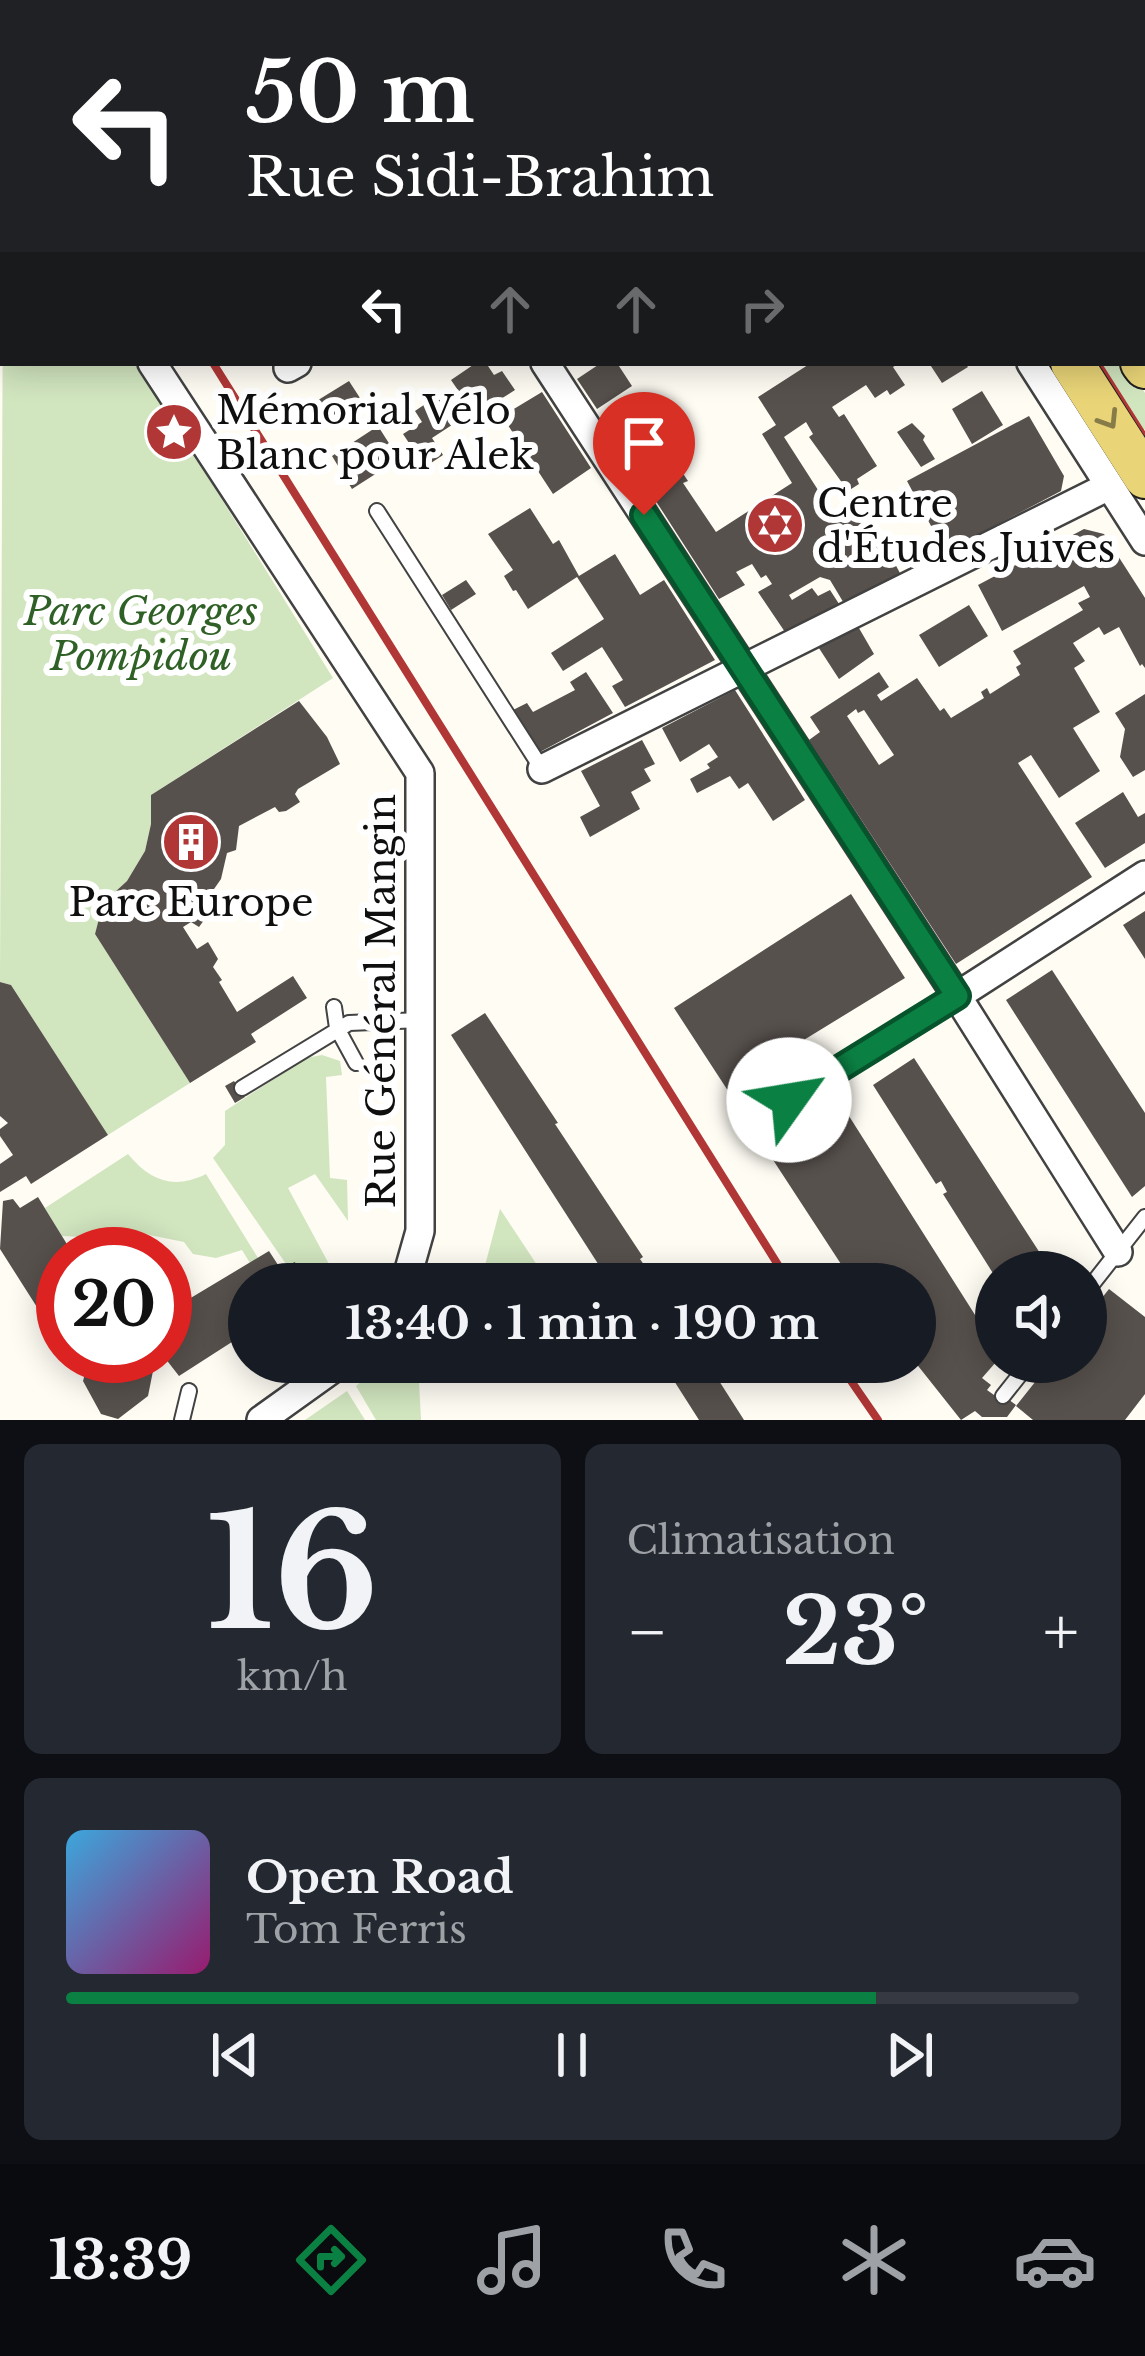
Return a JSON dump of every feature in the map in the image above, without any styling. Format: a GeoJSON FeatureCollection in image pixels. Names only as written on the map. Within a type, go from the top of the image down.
{"type":"FeatureCollection","features":[{"type":"Feature","properties":{"kind":"main road"},"geometry":{"type":"LineString","coordinates":[[1073,366],[1127,482]]}},
{"type":"Feature","properties":{"kind":"street","name":"Rue Général Mangin"},"geometry":{"type":"LineString","coordinates":[[154,366],[420,773],[419,1231],[411,1263]]}},
{"type":"Feature","properties":{"kind":"street"},"geometry":{"type":"LineString","coordinates":[[547,366],[1118,1252]]}},
{"type":"Feature","properties":{"kind":"street"},"geometry":{"type":"LineString","coordinates":[[1032,366],[1127,482],[1145,541]]}},
{"type":"Feature","properties":{"kind":"street"},"geometry":{"type":"LineString","coordinates":[[542,770],[742,667],[1127,482]]}},
{"type":"Feature","properties":{"kind":"street"},"geometry":{"type":"LineString","coordinates":[[957,996],[1145,875]]}},
{"type":"Feature","properties":{"kind":"street"},"geometry":{"type":"LineString","coordinates":[[260,1420],[312,1383]]}},
{"type":"Feature","properties":{"kind":"lane"},"geometry":{"type":"LineString","coordinates":[[377,511],[542,770]]}},
{"type":"Feature","properties":{"kind":"lane"},"geometry":{"type":"LineString","coordinates":[[789,1100],[957,996]]}},
{"type":"Feature","properties":{"kind":"lane"},"geometry":{"type":"LineString","coordinates":[[334,1007],[337,1028],[356,1063]]}},
{"type":"Feature","properties":{"kind":"lane"},"geometry":{"type":"LineString","coordinates":[[242,1088],[349,1023],[421,1020]]}},
{"type":"Feature","properties":{"kind":"lane"},"geometry":{"type":"LineString","coordinates":[[1107,1266],[1145,1217]]}},
{"type":"Feature","properties":{"kind":"lane"},"geometry":{"type":"LineString","coordinates":[[1003,1396],[1013,1383]]}},
{"type":"Feature","properties":{"kind":"lane"},"geometry":{"type":"LineString","coordinates":[[182,1420],[189,1391]]}},
{"type":"Feature","properties":{"kind":"green space","name":"Parc Georges Pompidou"},"geometry":{"type":"Polygon","coordinates":[[[3,366],[139,366],[333,678],[151,795],[145,851],[127,881],[103,903],[95,934],[190,1083],[108,1135],[11,985],[0,982],[3,366]]]}},
{"type":"Feature","properties":{"kind":"green space"},"geometry":{"type":"Polygon","coordinates":[[[1093,366],[1128,366],[1145,393],[1145,429],[1137,434],[1093,366]]]}},
{"type":"Feature","properties":{"kind":"green space"},"geometry":{"type":"Polygon","coordinates":[[[322,1055],[340,1061],[342,1075],[326,1077],[330,1178],[347,1180],[348,1221],[315,1174],[288,1188],[328,1263],[285,1263],[213,1158],[225,1145],[225,1111],[306,1058],[322,1055]]]}},
{"type":"Feature","properties":{"kind":"green space"},"geometry":{"type":"Polygon","coordinates":[[[128,1154],[163,1180],[183,1181],[206,1174],[258,1258],[250,1263],[242,1250],[216,1258],[193,1254],[192,1227],[57,1227],[45,1208],[128,1154]]]}},
{"type":"Feature","properties":{"kind":"green space"},"geometry":{"type":"Polygon","coordinates":[[[500,1209],[536,1263],[486,1263],[500,1209]]]}},
{"type":"Feature","properties":{"kind":"green space"},"geometry":{"type":"Polygon","coordinates":[[[419,1383],[421,1420],[376,1420],[356,1386],[419,1383]]]}},
{"type":"Feature","properties":{"kind":"green space"},"geometry":{"type":"Polygon","coordinates":[[[347,1391],[365,1420],[305,1420],[347,1391]]]}},
{"type":"Feature","properties":{"kind":"building"},"geometry":{"type":"Polygon","coordinates":[[[472,366],[488,366],[494,375],[502,371],[515,390],[475,415],[451,380],[472,366]]]}},
{"type":"Feature","properties":{"kind":"building"},"geometry":{"type":"Polygon","coordinates":[[[596,366],[619,366],[632,386],[597,409],[577,379],[596,366]]]}},
{"type":"Feature","properties":{"kind":"building"},"geometry":{"type":"Polygon","coordinates":[[[806,366],[894,366],[905,385],[875,398],[866,385],[832,407],[839,417],[844,414],[877,466],[848,491],[809,437],[813,434],[806,422],[784,437],[836,518],[863,504],[901,575],[845,605],[830,580],[820,577],[789,595],[792,600],[812,588],[818,596],[830,590],[841,607],[787,635],[758,592],[772,584],[752,564],[736,572],[745,585],[719,599],[632,464],[649,454],[644,446],[655,439],[678,475],[682,472],[688,481],[683,483],[716,532],[792,483],[762,434],[776,425],[758,397],[806,366]]]}},
{"type":"Feature","properties":{"kind":"building"},"geometry":{"type":"Polygon","coordinates":[[[931,366],[968,367],[942,383],[931,366]]]}},
{"type":"Feature","properties":{"kind":"building"},"geometry":{"type":"Polygon","coordinates":[[[349,381],[360,398],[314,428],[302,410],[349,381]]]}},
{"type":"Feature","properties":{"kind":"building"},"geometry":{"type":"Polygon","coordinates":[[[982,391],[1003,425],[972,444],[952,409],[982,391]]]}},
{"type":"Feature","properties":{"kind":"building"},"geometry":{"type":"Polygon","coordinates":[[[542,392],[591,468],[553,494],[502,416],[542,392]]]}},
{"type":"Feature","properties":{"kind":"building"},"geometry":{"type":"Polygon","coordinates":[[[437,396],[455,423],[432,438],[443,455],[425,467],[403,434],[422,422],[415,411],[437,396]]]}},
{"type":"Feature","properties":{"kind":"building"},"geometry":{"type":"Polygon","coordinates":[[[1029,416],[1064,476],[1061,491],[945,552],[907,481],[1029,416]]]}},
{"type":"Feature","properties":{"kind":"building"},"geometry":{"type":"Polygon","coordinates":[[[912,423],[925,436],[935,459],[921,467],[897,432],[912,423]]]}},
{"type":"Feature","properties":{"kind":"building"},"geometry":{"type":"Polygon","coordinates":[[[378,426],[399,459],[352,489],[332,456],[378,426]]]}},
{"type":"Feature","properties":{"kind":"building"},"geometry":{"type":"Polygon","coordinates":[[[530,508],[553,544],[559,540],[579,576],[615,554],[640,595],[664,580],[715,660],[625,707],[612,686],[623,680],[602,647],[563,671],[551,653],[604,619],[577,577],[528,609],[513,591],[504,576],[513,570],[488,534],[530,508]]]}},
{"type":"Feature","properties":{"kind":"building"},"geometry":{"type":"Polygon","coordinates":[[[1084,529],[1104,534],[1145,598],[1145,668],[1119,627],[1104,635],[1099,627],[1073,643],[1085,661],[1074,668],[1100,712],[1073,728],[1100,771],[1059,798],[1031,755],[1018,763],[1092,877],[956,964],[809,740],[820,732],[810,717],[879,672],[889,687],[877,695],[881,701],[917,678],[940,711],[944,708],[951,718],[984,698],[981,692],[987,688],[990,694],[1020,675],[1016,667],[1021,664],[1013,651],[1083,610],[1078,603],[1090,597],[1084,586],[1002,631],[978,585],[1084,529]],[[856,709],[847,716],[879,765],[894,755],[864,710],[858,713],[856,709]]]}},
{"type":"Feature","properties":{"kind":"building"},"geometry":{"type":"Polygon","coordinates":[[[466,580],[476,594],[451,610],[442,595],[466,580]]]}},
{"type":"Feature","properties":{"kind":"building"},"geometry":{"type":"Polygon","coordinates":[[[969,605],[988,636],[939,667],[919,635],[969,605]]]}},
{"type":"Feature","properties":{"kind":"building"},"geometry":{"type":"Polygon","coordinates":[[[856,623],[874,654],[839,679],[815,642],[856,623]]]}},
{"type":"Feature","properties":{"kind":"building"},"geometry":{"type":"Polygon","coordinates":[[[586,672],[613,713],[540,752],[513,710],[527,703],[533,712],[575,690],[570,682],[586,672]]]}},
{"type":"Feature","properties":{"kind":"building"},"geometry":{"type":"Polygon","coordinates":[[[735,690],[805,800],[773,821],[748,783],[739,789],[730,776],[697,793],[690,779],[710,768],[707,764],[718,757],[709,744],[680,762],[662,728],[735,690]]]}},
{"type":"Feature","properties":{"kind":"building"},"geometry":{"type":"Polygon","coordinates":[[[1145,694],[1145,770],[1133,777],[1120,757],[1125,729],[1115,713],[1145,694]]]}},
{"type":"Feature","properties":{"kind":"building"},"geometry":{"type":"Polygon","coordinates":[[[299,701],[327,737],[340,764],[298,789],[295,794],[300,802],[286,811],[275,807],[239,826],[236,850],[227,853],[221,879],[205,902],[210,912],[199,927],[191,922],[183,927],[197,949],[208,942],[218,959],[213,967],[219,982],[237,1012],[293,976],[307,998],[251,1034],[256,1042],[190,1083],[95,934],[103,903],[127,881],[145,851],[151,795],[299,701]]]}},
{"type":"Feature","properties":{"kind":"building"},"geometry":{"type":"Polygon","coordinates":[[[642,740],[655,764],[644,769],[651,781],[631,792],[640,809],[590,837],[580,817],[600,806],[581,771],[642,740]]]}},
{"type":"Feature","properties":{"kind":"building"},"geometry":{"type":"Polygon","coordinates":[[[1123,792],[1138,817],[1145,813],[1145,843],[1105,868],[1075,823],[1123,792]]]}},
{"type":"Feature","properties":{"kind":"building"},"geometry":{"type":"Polygon","coordinates":[[[851,894],[905,978],[794,1046],[799,1054],[763,1077],[793,1123],[788,1125],[795,1135],[842,1105],[975,1315],[975,1383],[988,1383],[987,1390],[994,1395],[997,1391],[1016,1405],[1007,1417],[982,1417],[975,1411],[961,1420],[932,1383],[936,1383],[936,1263],[840,1263],[674,1008],[851,894]]]}},
{"type":"Feature","properties":{"kind":"building"},"geometry":{"type":"Polygon","coordinates":[[[1145,911],[1145,959],[1123,925],[1145,911]]]}},
{"type":"Feature","properties":{"kind":"building"},"geometry":{"type":"Polygon","coordinates":[[[1052,970],[1145,1113],[1145,1186],[1132,1197],[1006,1000],[1052,970]]]}},
{"type":"Feature","properties":{"kind":"building"},"geometry":{"type":"Polygon","coordinates":[[[0,982],[11,985],[108,1135],[31,1184],[26,1176],[0,1192],[0,1164],[13,1155],[0,1136],[0,1129],[8,1123],[0,1116],[0,982]]]}},
{"type":"Feature","properties":{"kind":"building"},"geometry":{"type":"Polygon","coordinates":[[[485,1013],[643,1263],[598,1263],[451,1035],[485,1013]]]}},
{"type":"Feature","properties":{"kind":"building"},"geometry":{"type":"Polygon","coordinates":[[[914,1058],[1038,1251],[979,1251],[943,1194],[947,1192],[941,1181],[936,1184],[873,1085],[914,1058]]]}},
{"type":"Feature","properties":{"kind":"building"},"geometry":{"type":"Polygon","coordinates":[[[234,1081],[245,1097],[235,1103],[225,1086],[234,1081]]]}},
{"type":"Feature","properties":{"kind":"building"},"geometry":{"type":"Polygon","coordinates":[[[38,1197],[56,1227],[36,1227],[36,1306],[0,1249],[3,1201],[13,1199],[20,1208],[38,1197]]]}},
{"type":"Feature","properties":{"kind":"building"},"geometry":{"type":"Polygon","coordinates":[[[269,1251],[277,1263],[249,1263],[269,1251]]]}},
{"type":"Feature","properties":{"kind":"building"},"geometry":{"type":"Polygon","coordinates":[[[228,1276],[228,1344],[192,1368],[192,1297],[228,1276]]]}},
{"type":"Feature","properties":{"kind":"building"},"geometry":{"type":"Polygon","coordinates":[[[1107,1292],[1145,1317],[1145,1394],[1125,1420],[1033,1420],[1016,1406],[1034,1383],[1107,1383],[1107,1292]]]}},
{"type":"Feature","properties":{"kind":"building"},"geometry":{"type":"Polygon","coordinates":[[[84,1383],[151,1383],[148,1396],[118,1419],[101,1414],[84,1383]]]}},
{"type":"Feature","properties":{"kind":"building"},"geometry":{"type":"Polygon","coordinates":[[[675,1383],[720,1383],[744,1420],[699,1420],[675,1383]]]}},
{"type":"Feature","properties":{"kind":"tram line"},"geometry":{"type":"LineString","coordinates":[[1102,366],[1145,434]]}},
{"type":"Feature","properties":{"kind":"railway"},"geometry":{"type":"LineString","coordinates":[[215,366],[777,1263]]}},
{"type":"Feature","properties":{"kind":"railway"},"geometry":{"type":"LineString","coordinates":[[852,1383],[878,1420]]}},
{"type":"Feature","properties":{"kind":"place","name":"Mémorial Vélo Blanc pour Alek"},"geometry":{"type":"Point","coordinates":[174,432]}},
{"type":"Feature","properties":{"kind":"place","name":"Centre d'Études Juives"},"geometry":{"type":"Point","coordinates":[775,525]}},
{"type":"Feature","properties":{"kind":"place","name":"Parc Europe"},"geometry":{"type":"Point","coordinates":[191,842]}},
{"type":"Feature","properties":{"kind":"route"},"geometry":{"type":"LineString","coordinates":[[644,515],[957,996],[789,1100]]}}]}
